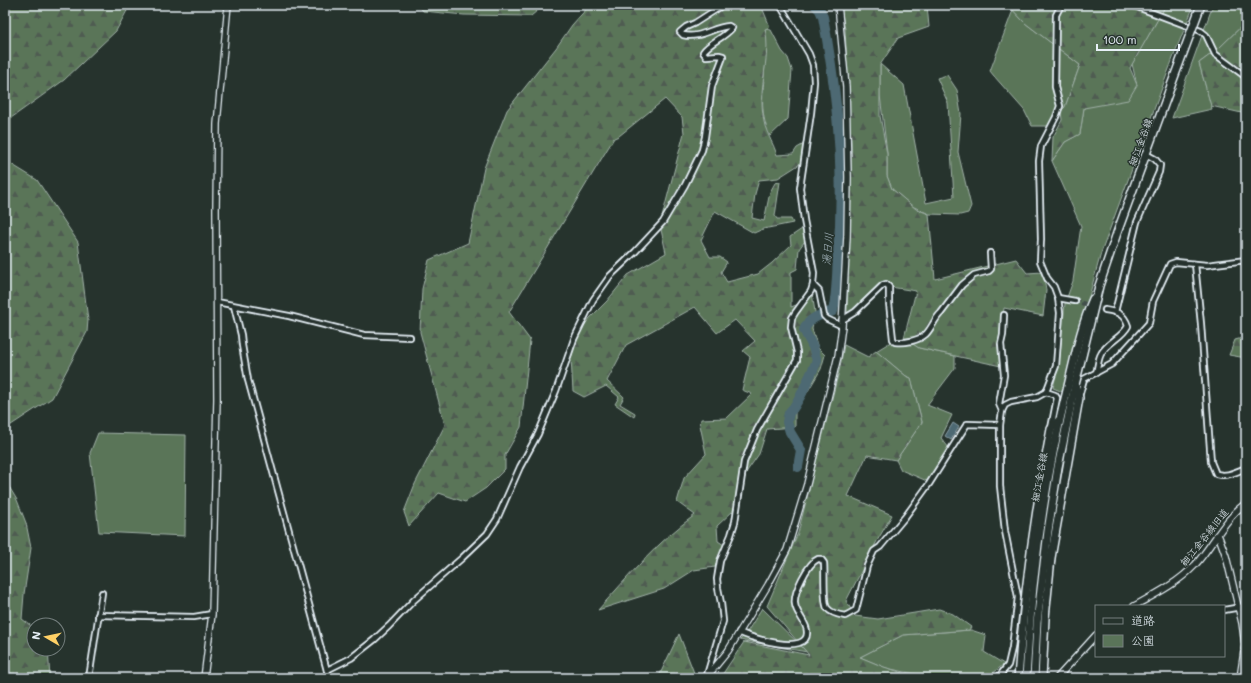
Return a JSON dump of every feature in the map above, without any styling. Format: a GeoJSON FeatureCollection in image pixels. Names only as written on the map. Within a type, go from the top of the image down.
{"type":"FeatureCollection","features":[{"type":"Feature","properties":{"kind":"main road","name":"細江金谷線"},"geometry":{"type":"LineString","coordinates":[[1026,678],[1031,616],[1046,492],[1060,420],[1083,325],[1099,286],[1201,5]]}},
{"type":"Feature","properties":{"kind":"main road","name":"細江金谷線"},"geometry":{"type":"LineString","coordinates":[[1034,678],[1037,624],[1048,532],[1059,460],[1075,385],[1099,286]]}},
{"type":"Feature","properties":{"kind":"main road"},"geometry":{"type":"LineString","coordinates":[[1042,678],[1045,618],[1051,558],[1079,398],[1075,385]]}},
{"type":"Feature","properties":{"kind":"main road"},"geometry":{"type":"LineString","coordinates":[[1018,678],[1031,548],[1040,486],[1051,429],[1060,420]]}},
{"type":"Feature","properties":{"kind":"street"},"geometry":{"type":"LineString","coordinates":[[204,678],[212,614],[217,399],[217,124],[228,5]]}},
{"type":"Feature","properties":{"kind":"street"},"geometry":{"type":"LineString","coordinates":[[327,670],[351,658],[390,626],[414,600],[462,558],[486,534],[497,519],[520,467],[538,434],[556,391],[574,339],[593,300],[610,276],[663,222],[685,185],[702,150],[712,86],[723,57],[719,54],[706,56],[703,52],[714,42],[728,34],[732,28],[729,26],[724,26],[690,37],[683,35],[680,32],[686,26],[695,23],[723,5]]}},
{"type":"Feature","properties":{"kind":"street"},"geometry":{"type":"LineString","coordinates":[[706,677],[724,621],[717,579],[720,561],[735,522],[744,462],[757,430],[797,360],[797,352],[791,327],[792,318],[812,292],[813,285],[814,273],[804,220],[800,188],[812,106],[814,82],[813,65],[809,54],[780,5]]}},
{"type":"Feature","properties":{"kind":"street"},"geometry":{"type":"LineString","coordinates":[[706,677],[720,661],[739,632],[778,568],[791,538],[807,484],[838,356],[842,323],[847,236],[848,177],[846,87],[838,5]]}},
{"type":"Feature","properties":{"kind":"street"},"geometry":{"type":"LineString","coordinates":[[998,678],[1008,665],[1012,648],[1018,597],[1005,531],[1000,486],[1000,425],[1002,411],[1005,405],[1011,402],[1037,397],[1046,392],[1056,366],[1060,313],[1058,298],[1054,287],[1047,278],[1040,261],[1042,239],[1039,161],[1041,146],[1060,106],[1055,86],[1056,15],[1061,5]]}},
{"type":"Feature","properties":{"kind":"street"},"geometry":{"type":"LineString","coordinates":[[1132,5],[1206,35],[1215,54],[1246,77]]}},
{"type":"Feature","properties":{"kind":"street"},"geometry":{"type":"LineString","coordinates":[[1115,312],[1137,222],[1159,172],[1160,165],[1156,159],[1146,154]]}},
{"type":"Feature","properties":{"kind":"street"},"geometry":{"type":"LineString","coordinates":[[842,323],[883,285],[886,284],[889,287],[889,303],[895,342],[915,340],[927,334],[937,316],[941,313],[962,285],[974,275],[989,271],[991,269],[990,253]]}},
{"type":"Feature","properties":{"kind":"street"},"geometry":{"type":"LineString","coordinates":[[1079,398],[1084,380],[1112,364],[1148,323],[1153,301],[1170,264],[1176,262],[1207,265],[1246,260]]}},
{"type":"Feature","properties":{"kind":"street"},"geometry":{"type":"LineString","coordinates":[[1195,264],[1202,324],[1211,462],[1216,474],[1222,476],[1228,476],[1246,468]]}},
{"type":"Feature","properties":{"kind":"street"},"geometry":{"type":"LineString","coordinates":[[813,285],[819,291],[824,316],[827,319],[842,323]]}},
{"type":"Feature","properties":{"kind":"street"},"geometry":{"type":"LineString","coordinates":[[1058,298],[1075,301]]}},
{"type":"Feature","properties":{"kind":"street"},"geometry":{"type":"LineString","coordinates":[[217,302],[289,316],[364,334],[410,337]]}},
{"type":"Feature","properties":{"kind":"street"},"geometry":{"type":"LineString","coordinates":[[234,306],[242,335],[242,345],[248,380],[328,678]]}},
{"type":"Feature","properties":{"kind":"street"},"geometry":{"type":"LineString","coordinates":[[1096,373],[1100,355],[1103,350],[1124,333],[1128,326],[1126,318],[1115,312],[1105,310]]}},
{"type":"Feature","properties":{"kind":"street"},"geometry":{"type":"LineString","coordinates":[[1002,411],[999,404],[1004,375],[1001,344],[1004,315]]}},
{"type":"Feature","properties":{"kind":"street"},"geometry":{"type":"LineString","coordinates":[[1046,392],[1055,395],[1057,398],[1051,429]]}},
{"type":"Feature","properties":{"kind":"street"},"geometry":{"type":"LineString","coordinates":[[739,632],[748,637],[760,640],[792,644],[802,643],[806,639],[807,632],[795,604],[796,596],[801,581],[810,565],[818,559],[821,559],[824,563],[825,601],[827,608],[833,612],[845,616],[856,610],[867,566],[874,551],[880,547],[905,518],[929,484],[967,424],[1000,425]]}},
{"type":"Feature","properties":{"kind":"street","name":"細江金谷線旧道"},"geometry":{"type":"LineString","coordinates":[[1136,605],[1174,584],[1185,575],[1196,564],[1238,509],[1246,503]]}},
{"type":"Feature","properties":{"kind":"street"},"geometry":{"type":"LineString","coordinates":[[1217,535],[1220,537],[1226,556],[1245,645],[1240,678]]}},
{"type":"Feature","properties":{"kind":"street"},"geometry":{"type":"LineString","coordinates":[[89,678],[102,593]]}},
{"type":"Feature","properties":{"kind":"street"},"geometry":{"type":"LineString","coordinates":[[1225,610],[1246,606]]}},
{"type":"Feature","properties":{"kind":"street"},"geometry":{"type":"LineString","coordinates":[[98,614],[194,617],[212,614]]}},
{"type":"Feature","properties":{"kind":"street"},"geometry":{"type":"LineString","coordinates":[[1057,678],[1095,636]]}},
{"type":"Feature","properties":{"kind":"street"},"geometry":{"type":"LineString","coordinates":[[1088,644],[1095,642]]}},
{"type":"Feature","properties":{"kind":"green space"},"geometry":{"type":"Polygon","coordinates":[[[5,5],[130,5],[116,31],[64,80],[11,118],[11,164],[37,180],[78,242],[88,320],[87,332],[52,398],[5,429],[5,5]]]}},
{"type":"Feature","properties":{"kind":"green space"},"geometry":{"type":"Polygon","coordinates":[[[418,5],[544,5],[531,16],[464,15],[423,11],[418,5]]]}},
{"type":"Feature","properties":{"kind":"green space"},"geometry":{"type":"Polygon","coordinates":[[[590,5],[761,5],[770,27],[765,29],[767,46],[762,101],[765,126],[777,155],[793,154],[797,148],[804,144],[800,164],[778,178],[759,180],[755,194],[752,218],[764,221],[770,192],[775,183],[780,182],[775,216],[777,219],[791,219],[793,223],[763,229],[754,233],[715,211],[701,240],[710,257],[720,257],[727,262],[721,272],[727,282],[758,274],[791,245],[790,237],[802,229],[807,238],[799,249],[797,269],[791,272],[791,307],[807,301],[812,293],[815,312],[812,329],[818,348],[825,355],[821,369],[795,413],[795,427],[767,429],[759,454],[747,471],[734,510],[717,526],[718,541],[724,545],[715,567],[694,570],[664,589],[598,610],[632,572],[668,536],[695,515],[677,502],[684,478],[706,454],[700,425],[701,419],[727,418],[752,394],[742,390],[750,357],[743,351],[755,341],[735,320],[717,333],[695,307],[626,345],[607,381],[624,397],[620,404],[635,413],[634,417],[615,404],[619,397],[606,386],[584,397],[573,391],[571,358],[579,332],[628,275],[666,253],[660,225],[684,133],[682,117],[665,99],[619,136],[614,138],[509,312],[530,340],[521,427],[505,455],[505,469],[486,488],[465,502],[439,493],[409,526],[404,512],[415,484],[445,425],[420,332],[422,289],[429,260],[468,243],[484,168],[507,110],[556,48],[572,25],[590,5]]]}},
{"type":"Feature","properties":{"kind":"green space"},"geometry":{"type":"Polygon","coordinates":[[[840,5],[927,5],[929,27],[898,38],[880,65],[880,116],[887,154],[887,176],[892,189],[916,209],[929,214],[935,279],[1016,259],[1027,273],[1043,272],[1046,290],[1043,316],[1004,308],[999,350],[1001,366],[919,348],[904,338],[916,291],[884,286],[847,314],[851,142],[845,29],[840,5]]]}},
{"type":"Feature","properties":{"kind":"green space"},"geometry":{"type":"Polygon","coordinates":[[[1008,5],[1166,5],[1130,68],[1137,85],[1128,100],[1084,108],[1080,134],[1065,142],[1052,161],[1053,137],[1062,120],[1061,111],[1065,107],[1080,65],[1025,23],[1008,5]]]}},
{"type":"Feature","properties":{"kind":"green space"},"geometry":{"type":"Polygon","coordinates":[[[1166,5],[1194,5],[1101,253],[1063,392],[1053,388],[1059,362],[1065,303],[1073,281],[1081,226],[1052,161],[1065,142],[1080,134],[1084,108],[1137,85],[1132,64],[1166,5]]]}},
{"type":"Feature","properties":{"kind":"green space"},"geometry":{"type":"Polygon","coordinates":[[[1213,5],[1246,5],[1246,22],[1218,49],[1199,63],[1212,109],[1172,118],[1213,5]]]}},
{"type":"Feature","properties":{"kind":"green space"},"geometry":{"type":"Polygon","coordinates":[[[1013,10],[1025,23],[1080,65],[1065,107],[1048,126],[1032,126],[1024,110],[990,71],[1013,10]]]}},
{"type":"Feature","properties":{"kind":"green space"},"geometry":{"type":"Polygon","coordinates":[[[1246,22],[1246,114],[1211,106],[1199,63],[1218,49],[1246,22]]]}},
{"type":"Feature","properties":{"kind":"green space"},"geometry":{"type":"Polygon","coordinates":[[[765,29],[771,30],[782,51],[788,58],[792,70],[788,119],[770,136],[766,127],[763,109],[765,29]]]}},
{"type":"Feature","properties":{"kind":"green space"},"geometry":{"type":"Polygon","coordinates":[[[880,64],[904,85],[926,203],[954,197],[948,103],[937,78],[947,75],[957,90],[961,114],[958,152],[971,206],[968,213],[960,215],[929,214],[912,206],[892,189],[887,176],[887,153],[880,95],[880,64]]]}},
{"type":"Feature","properties":{"kind":"green space"},"geometry":{"type":"Polygon","coordinates":[[[1246,337],[1246,358],[1229,355],[1235,340],[1246,337]]]}},
{"type":"Feature","properties":{"kind":"green space"},"geometry":{"type":"Polygon","coordinates":[[[904,338],[919,348],[955,356],[955,368],[927,405],[952,415],[941,438],[949,448],[927,481],[901,470],[896,460],[922,422],[911,378],[906,376],[876,351],[894,340],[904,338]]]}},
{"type":"Feature","properties":{"kind":"green space"},"geometry":{"type":"Polygon","coordinates":[[[844,345],[868,357],[876,351],[906,376],[911,378],[922,422],[896,460],[867,455],[848,496],[892,515],[846,601],[855,616],[878,619],[939,609],[953,614],[971,627],[969,630],[903,635],[860,657],[884,667],[919,678],[720,678],[744,642],[809,655],[767,606],[798,533],[840,367],[844,345]]]}},
{"type":"Feature","properties":{"kind":"green space"},"geometry":{"type":"Polygon","coordinates":[[[98,433],[186,435],[185,536],[99,532],[90,453],[98,433]]]}},
{"type":"Feature","properties":{"kind":"green space"},"geometry":{"type":"Polygon","coordinates":[[[5,480],[17,500],[26,523],[31,548],[22,619],[26,622],[26,657],[49,657],[50,678],[5,678],[5,480]]]}},
{"type":"Feature","properties":{"kind":"green space"},"geometry":{"type":"Polygon","coordinates":[[[762,608],[807,652],[740,640],[762,608]]]}},
{"type":"Feature","properties":{"kind":"green space"},"geometry":{"type":"Polygon","coordinates":[[[971,630],[986,635],[984,652],[1004,664],[985,678],[929,677],[886,668],[860,657],[903,635],[971,630]]]}},
{"type":"Feature","properties":{"kind":"green space"},"geometry":{"type":"Polygon","coordinates":[[[679,634],[696,678],[658,678],[661,672],[679,634]]]}},
{"type":"Feature","properties":{"kind":"water"},"geometry":{"type":"Polygon","coordinates":[[[953,423],[959,427],[951,440],[945,436],[953,423]]]}},
{"type":"Feature","properties":{"kind":"waterway","name":"湯日川"},"geometry":{"type":"LineString","coordinates":[[798,467],[801,450],[790,432],[787,422],[789,413],[801,395],[817,361],[813,347],[804,330],[812,319],[833,311],[836,291],[840,226],[841,196],[839,136],[833,76],[823,17],[820,10],[815,5]]}},
{"type":"Feature","properties":{"kind":"tunnel"},"geometry":{"type":"LineString","coordinates":[[1075,301],[1105,310]]}}]}
